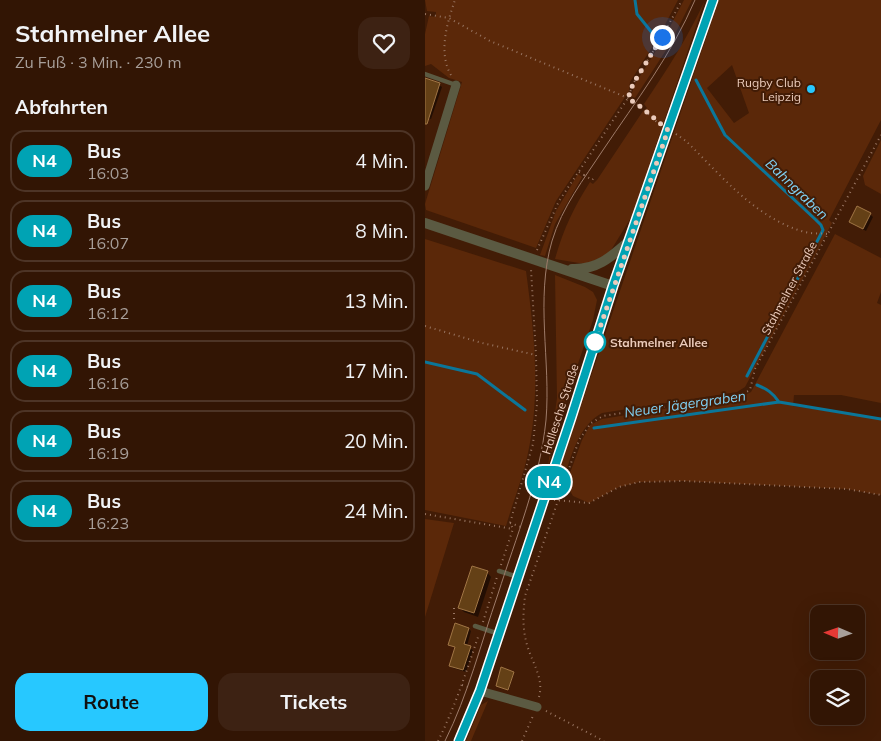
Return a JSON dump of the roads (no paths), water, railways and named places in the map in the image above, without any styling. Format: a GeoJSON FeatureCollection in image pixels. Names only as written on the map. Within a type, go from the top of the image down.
{"type":"FeatureCollection","features":[{"type":"Feature","properties":{"kind":"street","name":"Hallesche Straße"},"geometry":{"type":"LineString","coordinates":[[459,741],[480,691],[613,286],[713,0]]}},
{"type":"Feature","properties":{"kind":"street"},"geometry":{"type":"LineString","coordinates":[[425,186],[456,86]]}},
{"type":"Feature","properties":{"kind":"street"},"geometry":{"type":"LineString","coordinates":[[425,223],[613,286]]}},
{"type":"Feature","properties":{"kind":"street"},"geometry":{"type":"LineString","coordinates":[[563,269],[592,268],[601,264],[629,241]]}},
{"type":"Feature","properties":{"kind":"street"},"geometry":{"type":"LineString","coordinates":[[480,691],[541,709]]}},
{"type":"Feature","properties":{"kind":"lane"},"geometry":{"type":"LineString","coordinates":[[425,74],[456,86]]}},
{"type":"Feature","properties":{"kind":"lane"},"geometry":{"type":"LineString","coordinates":[[499,571],[518,576]]}},
{"type":"Feature","properties":{"kind":"lane"},"geometry":{"type":"LineString","coordinates":[[475,626],[499,634]]}},
{"type":"Feature","properties":{"kind":"waterway","name":"Bahngraben"},"geometry":{"type":"LineString","coordinates":[[635,0],[637,14],[653,34]]}},
{"type":"Feature","properties":{"kind":"waterway","name":"Bahngraben"},"geometry":{"type":"LineString","coordinates":[[696,80],[725,135],[816,220],[823,230],[747,376]]}},
{"type":"Feature","properties":{"kind":"waterway","name":"Neuer Jägergraben"},"geometry":{"type":"LineString","coordinates":[[425,362],[477,374],[525,410]]}},
{"type":"Feature","properties":{"kind":"waterway","name":"Bahngraben"},"geometry":{"type":"LineString","coordinates":[[757,385],[764,388],[779,402]]}},
{"type":"Feature","properties":{"kind":"waterway","name":"Neuer Jägergraben"},"geometry":{"type":"LineString","coordinates":[[594,428],[779,402],[881,419]]}},
{"type":"Feature","properties":{"kind":"tram line"},"geometry":{"type":"LineString","coordinates":[[445,741],[461,706],[474,669],[539,464],[546,420],[547,398],[545,285],[547,263],[556,229],[574,194],[641,95],[676,39],[695,0]]}},
{"type":"Feature","properties":{"kind":"place","name":"Rugby Club Leipzig"},"geometry":{"type":"Point","coordinates":[811,89]}},
{"type":"Feature","properties":{"kind":"place","name":"Stahmelner Allee"},"geometry":{"type":"Point","coordinates":[595,342]}}]}
